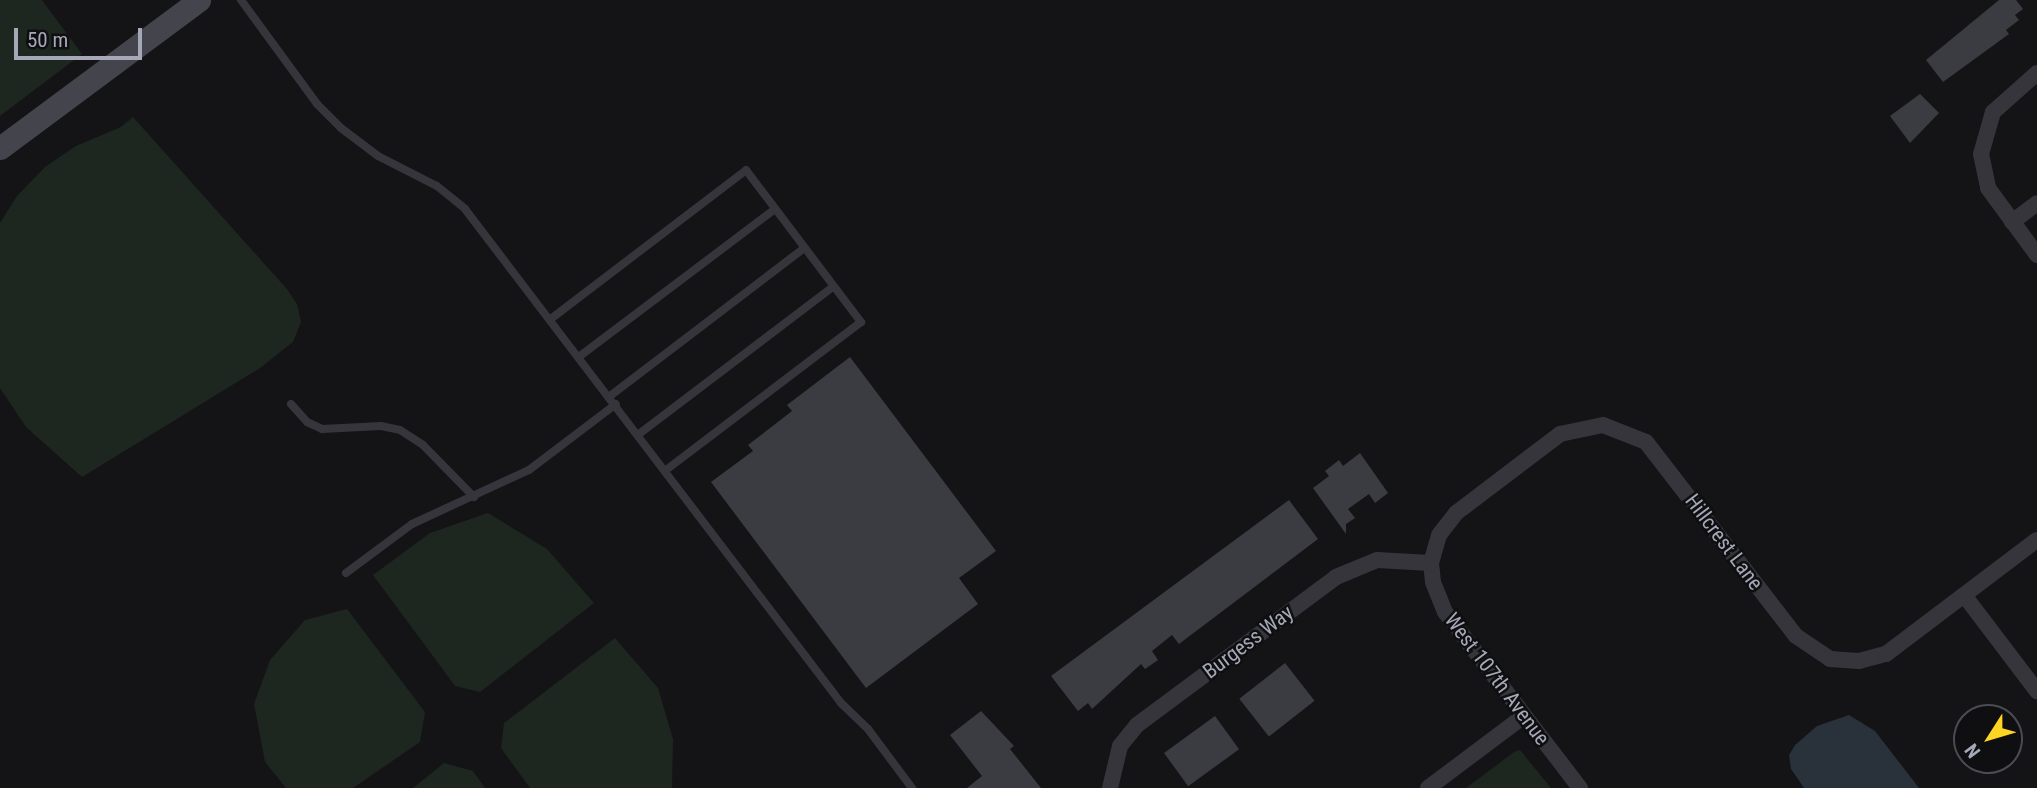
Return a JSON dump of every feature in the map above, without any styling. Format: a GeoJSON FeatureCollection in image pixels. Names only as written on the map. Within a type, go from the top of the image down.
{"type":"FeatureCollection","features":[{"type":"Feature","properties":{"kind":"street"},"geometry":{"type":"LineString","coordinates":[[0,148],[198,0]]}},
{"type":"Feature","properties":{"kind":"street"},"geometry":{"type":"LineString","coordinates":[[2037,73],[1999,104],[1981,145],[1985,180],[2037,255]]}},
{"type":"Feature","properties":{"kind":"street"},"geometry":{"type":"LineString","coordinates":[[2012,222],[2037,203]]}},
{"type":"Feature","properties":{"kind":"street","name":"Hillcrest Lane"},"geometry":{"type":"LineString","coordinates":[[1431,563],[1445,524],[1468,502],[1560,434],[1603,425],[1632,433],[1658,454],[1796,636],[1817,653],[1844,661],[1886,654],[2037,540]]}},
{"type":"Feature","properties":{"kind":"street","name":"Burgess Way"},"geometry":{"type":"LineString","coordinates":[[1110,788],[1120,746],[1137,725],[1336,577],[1377,560],[1431,563]]}},
{"type":"Feature","properties":{"kind":"street","name":"West 107th Avenue"},"geometry":{"type":"LineString","coordinates":[[1431,563],[1433,582],[1445,612],[1580,788]]}},
{"type":"Feature","properties":{"kind":"street"},"geometry":{"type":"LineString","coordinates":[[1964,595],[2037,691]]}},
{"type":"Feature","properties":{"kind":"street"},"geometry":{"type":"LineString","coordinates":[[1428,788],[1524,716]]}},
{"type":"Feature","properties":{"kind":"lane"},"geometry":{"type":"LineString","coordinates":[[241,0],[329,117],[363,147],[456,200],[552,318],[912,788]]}},
{"type":"Feature","properties":{"kind":"lane"},"geometry":{"type":"LineString","coordinates":[[552,318],[746,170],[861,322],[666,470]]}},
{"type":"Feature","properties":{"kind":"lane"},"geometry":{"type":"LineString","coordinates":[[580,356],[775,209]]}},
{"type":"Feature","properties":{"kind":"lane"},"geometry":{"type":"LineString","coordinates":[[610,396],[804,248]]}},
{"type":"Feature","properties":{"kind":"lane"},"geometry":{"type":"LineString","coordinates":[[639,434],[833,287]]}},
{"type":"Feature","properties":{"kind":"lane"},"geometry":{"type":"LineString","coordinates":[[291,404],[307,422],[322,429],[381,426],[400,430],[423,445],[474,497]]}},
{"type":"Feature","properties":{"kind":"lane"},"geometry":{"type":"LineString","coordinates":[[346,573],[399,531],[529,470],[616,404]]}},
{"type":"Feature","properties":{"kind":"shaded area"},"geometry":{"type":"Polygon","coordinates":[[[0,0],[42,0],[82,54],[0,116],[0,0]]]}},
{"type":"Feature","properties":{"kind":"shaded area"},"geometry":{"type":"Polygon","coordinates":[[[133,117],[287,289],[297,304],[301,322],[293,342],[260,368],[82,477],[26,427],[0,388],[0,223],[17,196],[45,167],[76,146],[121,127],[133,117]]]}},
{"type":"Feature","properties":{"kind":"shaded area"},"geometry":{"type":"Polygon","coordinates":[[[488,513],[547,549],[594,603],[480,692],[455,686],[373,575],[430,533],[488,513]]]}},
{"type":"Feature","properties":{"kind":"shaded area"},"geometry":{"type":"Polygon","coordinates":[[[347,609],[425,712],[420,742],[353,788],[286,788],[265,762],[254,704],[270,660],[305,620],[347,609]]]}},
{"type":"Feature","properties":{"kind":"shaded area"},"geometry":{"type":"Polygon","coordinates":[[[615,638],[658,688],[673,739],[672,788],[530,788],[501,748],[504,723],[615,638]]]}},
{"type":"Feature","properties":{"kind":"shaded area"},"geometry":{"type":"Polygon","coordinates":[[[1849,715],[1875,731],[1919,788],[1804,788],[1791,769],[1789,755],[1795,745],[1817,726],[1849,715]]]}},
{"type":"Feature","properties":{"kind":"shaded area"},"geometry":{"type":"Polygon","coordinates":[[[1520,750],[1551,788],[1466,788],[1514,752],[1520,750]]]}},
{"type":"Feature","properties":{"kind":"shaded area"},"geometry":{"type":"Polygon","coordinates":[[[444,763],[473,771],[485,788],[413,788],[444,763]]]}},
{"type":"Feature","properties":{"kind":"building"},"geometry":{"type":"Polygon","coordinates":[[[1999,0],[2016,0],[2023,9],[2015,15],[2019,20],[2006,30],[2009,34],[1943,82],[1926,60],[1999,0]]]}},
{"type":"Feature","properties":{"kind":"building"},"geometry":{"type":"Polygon","coordinates":[[[1920,94],[1939,113],[1910,143],[1890,116],[1920,94]]]}},
{"type":"Feature","properties":{"kind":"building"},"geometry":{"type":"Polygon","coordinates":[[[850,357],[996,551],[959,578],[978,604],[866,688],[711,482],[753,451],[748,445],[792,411],[787,405],[850,357]]]}},
{"type":"Feature","properties":{"kind":"building"},"geometry":{"type":"Polygon","coordinates":[[[1360,453],[1388,493],[1375,503],[1369,494],[1348,509],[1355,518],[1346,524],[1346,534],[1313,488],[1329,476],[1325,471],[1339,460],[1343,466],[1360,453]]]}},
{"type":"Feature","properties":{"kind":"building"},"geometry":{"type":"Polygon","coordinates":[[[1289,500],[1318,539],[1179,644],[1172,635],[1152,651],[1158,660],[1145,669],[1141,664],[1092,709],[1088,703],[1078,711],[1051,676],[1289,500]]]}},
{"type":"Feature","properties":{"kind":"building"},"geometry":{"type":"Polygon","coordinates":[[[1285,663],[1315,701],[1269,737],[1239,699],[1285,663]]]}},
{"type":"Feature","properties":{"kind":"building"},"geometry":{"type":"Polygon","coordinates":[[[981,711],[1014,746],[1010,749],[1041,788],[967,788],[982,776],[950,735],[981,711]]]}},
{"type":"Feature","properties":{"kind":"building"},"geometry":{"type":"Polygon","coordinates":[[[1215,716],[1239,749],[1188,786],[1164,753],[1215,716]]]}}]}
